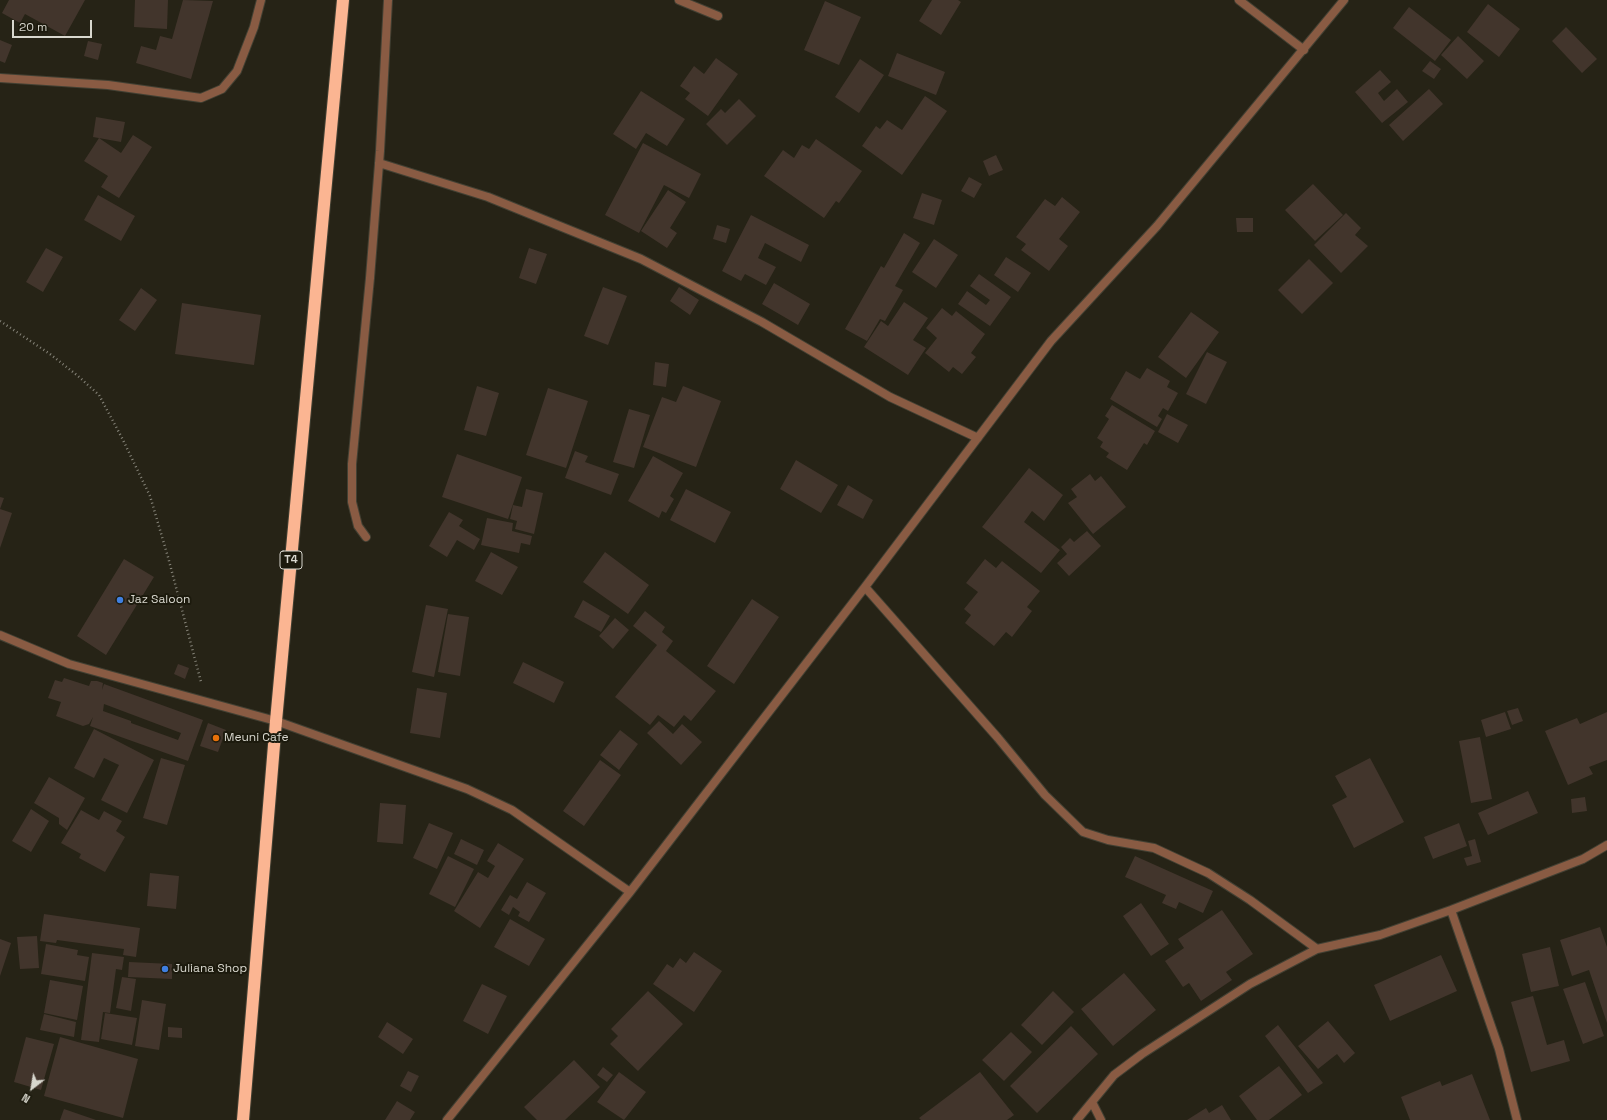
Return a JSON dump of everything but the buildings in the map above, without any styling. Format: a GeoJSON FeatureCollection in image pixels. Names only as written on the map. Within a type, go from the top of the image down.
{"type":"FeatureCollection","features":[{"type":"Feature","properties":{"kind":"highway","name":"T4"},"geometry":{"type":"LineString","coordinates":[[243,1120],[276,721],[343,0]]}},
{"type":"Feature","properties":{"kind":"street"},"geometry":{"type":"LineString","coordinates":[[0,78],[108,86],[201,98],[222,89],[238,71],[254,27],[260,0]]}},
{"type":"Feature","properties":{"kind":"street"},"geometry":{"type":"LineString","coordinates":[[366,537],[358,526],[352,502],[352,464],[370,278],[379,163],[388,0]]}},
{"type":"Feature","properties":{"kind":"street"},"geometry":{"type":"LineString","coordinates":[[679,0],[718,16]]}},
{"type":"Feature","properties":{"kind":"street"},"geometry":{"type":"LineString","coordinates":[[1239,0],[1304,50]]}},
{"type":"Feature","properties":{"kind":"street"},"geometry":{"type":"LineString","coordinates":[[447,1120],[630,892],[865,588],[1051,341],[1157,226],[1344,0]]}},
{"type":"Feature","properties":{"kind":"street"},"geometry":{"type":"LineString","coordinates":[[379,163],[488,197],[642,259],[762,322],[890,397],[978,438]]}},
{"type":"Feature","properties":{"kind":"street"},"geometry":{"type":"LineString","coordinates":[[865,588],[998,738],[1045,795],[1084,832],[1108,840],[1154,848],[1208,873],[1250,900],[1317,949]]}},
{"type":"Feature","properties":{"kind":"street"},"geometry":{"type":"LineString","coordinates":[[0,634],[69,664],[276,721],[467,789],[512,810],[630,892]]}},
{"type":"Feature","properties":{"kind":"street"},"geometry":{"type":"LineString","coordinates":[[1077,1120],[1114,1075],[1142,1054],[1250,984],[1317,949],[1380,935],[1451,910],[1583,859],[1607,845]]}},
{"type":"Feature","properties":{"kind":"street"},"geometry":{"type":"LineString","coordinates":[[1451,910],[1499,1049],[1518,1120]]}},
{"type":"Feature","properties":{"kind":"street"},"geometry":{"type":"LineString","coordinates":[[1092,1102],[1101,1120]]}},
{"type":"Feature","properties":{"kind":"path"},"geometry":{"type":"LineString","coordinates":[[0,321],[50,354],[99,395],[150,496],[168,557],[206,701]]}},
{"type":"Feature","properties":{"kind":"place","name":"Jaz Saloon"},"geometry":{"type":"Point","coordinates":[120,600]}},
{"type":"Feature","properties":{"kind":"place","name":"Meuni Cafe"},"geometry":{"type":"Point","coordinates":[216,738]}},
{"type":"Feature","properties":{"kind":"place","name":"Juliana Shop"},"geometry":{"type":"Point","coordinates":[165,969]}}]}
